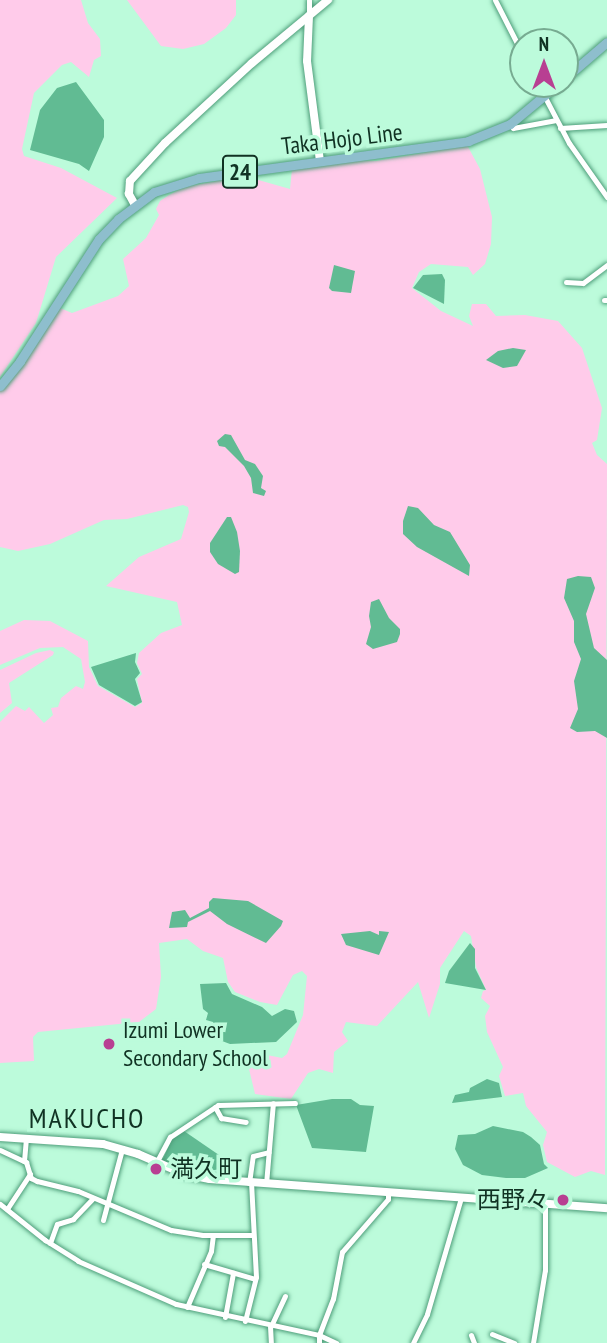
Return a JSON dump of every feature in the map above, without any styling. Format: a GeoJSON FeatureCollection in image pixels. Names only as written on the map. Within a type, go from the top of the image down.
{"type":"FeatureCollection","features":[{"type":"Feature","properties":{"kind":"main road"},"geometry":{"type":"LineString","coordinates":[[135,205],[129,194],[130,181],[164,143],[328,0]]}},
{"type":"Feature","properties":{"kind":"main road"},"geometry":{"type":"LineString","coordinates":[[309,16],[307,61],[320,161]]}},
{"type":"Feature","properties":{"kind":"main road"},"geometry":{"type":"LineString","coordinates":[[579,66],[607,41]]}},
{"type":"Feature","properties":{"kind":"main road","name":"Taka Hojo Line"},"geometry":{"type":"LineString","coordinates":[[0,386],[32,343],[85,257],[135,205],[154,192],[199,177],[449,145],[486,135],[510,124],[543,98]]}},
{"type":"Feature","properties":{"kind":"main road"},"geometry":{"type":"LineString","coordinates":[[0,1137],[90,1142],[122,1149],[156,1163],[210,1179],[607,1208]]}},
{"type":"Feature","properties":{"kind":"street"},"geometry":{"type":"LineString","coordinates":[[309,0],[309,16]]}},
{"type":"Feature","properties":{"kind":"street"},"geometry":{"type":"LineString","coordinates":[[495,0],[509,28]]}},
{"type":"Feature","properties":{"kind":"street"},"geometry":{"type":"LineString","coordinates":[[545,98],[560,128],[607,197]]}},
{"type":"Feature","properties":{"kind":"street"},"geometry":{"type":"LineString","coordinates":[[510,124],[513,128],[556,120]]}},
{"type":"Feature","properties":{"kind":"street"},"geometry":{"type":"LineString","coordinates":[[560,128],[607,125]]}},
{"type":"Feature","properties":{"kind":"street"},"geometry":{"type":"LineString","coordinates":[[566,282],[583,283],[607,265]]}},
{"type":"Feature","properties":{"kind":"street"},"geometry":{"type":"LineString","coordinates":[[266,1184],[273,1103]]}},
{"type":"Feature","properties":{"kind":"street"},"geometry":{"type":"LineString","coordinates":[[156,1163],[170,1137],[215,1107],[226,1104],[295,1103]]}},
{"type":"Feature","properties":{"kind":"street"},"geometry":{"type":"LineString","coordinates":[[215,1107],[221,1118],[246,1122]]}},
{"type":"Feature","properties":{"kind":"street"},"geometry":{"type":"LineString","coordinates":[[24,1161],[26,1139]]}},
{"type":"Feature","properties":{"kind":"street"},"geometry":{"type":"LineString","coordinates":[[103,1220],[122,1149]]}},
{"type":"Feature","properties":{"kind":"street"},"geometry":{"type":"LineString","coordinates":[[0,1150],[24,1161],[37,1181],[78,1191],[93,1199],[145,1216],[171,1230],[213,1235],[253,1235]]}},
{"type":"Feature","properties":{"kind":"street"},"geometry":{"type":"LineString","coordinates":[[245,1321],[255,1279],[250,1183],[253,1156],[269,1152]]}},
{"type":"Feature","properties":{"kind":"street"},"geometry":{"type":"LineString","coordinates":[[7,1209],[30,1174]]}},
{"type":"Feature","properties":{"kind":"street"},"geometry":{"type":"LineString","coordinates":[[319,1343],[319,1335],[333,1299],[342,1252],[388,1199],[388,1193]]}},
{"type":"Feature","properties":{"kind":"street"},"geometry":{"type":"LineString","coordinates":[[413,1343],[427,1314],[461,1198]]}},
{"type":"Feature","properties":{"kind":"street"},"geometry":{"type":"LineString","coordinates":[[50,1243],[57,1224],[73,1219],[93,1199]]}},
{"type":"Feature","properties":{"kind":"street"},"geometry":{"type":"LineString","coordinates":[[0,1203],[50,1243],[78,1261],[187,1307],[319,1335],[336,1343]]}},
{"type":"Feature","properties":{"kind":"street"},"geometry":{"type":"LineString","coordinates":[[533,1343],[545,1270],[545,1205]]}},
{"type":"Feature","properties":{"kind":"street"},"geometry":{"type":"LineString","coordinates":[[187,1307],[213,1235]]}},
{"type":"Feature","properties":{"kind":"street"},"geometry":{"type":"LineString","coordinates":[[204,1264],[255,1279]]}},
{"type":"Feature","properties":{"kind":"street"},"geometry":{"type":"LineString","coordinates":[[225,1317],[233,1273]]}},
{"type":"Feature","properties":{"kind":"street"},"geometry":{"type":"LineString","coordinates":[[271,1343],[271,1326],[285,1296]]}},
{"type":"Feature","properties":{"kind":"street"},"geometry":{"type":"LineString","coordinates":[[492,1334],[514,1343]]}},
{"type":"Feature","properties":{"kind":"street"},"geometry":{"type":"LineString","coordinates":[[471,1335],[474,1343]]}},
{"type":"Feature","properties":{"kind":"shaded area"},"geometry":{"type":"Polygon","coordinates":[[[0,0],[81,0],[88,23],[100,39],[101,56],[94,60],[89,77],[71,62],[62,65],[34,93],[22,149],[24,156],[61,168],[117,198],[56,257],[36,323],[0,377],[0,0]]]}},
{"type":"Feature","properties":{"kind":"shaded area"},"geometry":{"type":"Polygon","coordinates":[[[127,0],[236,0],[236,15],[226,28],[204,44],[183,49],[161,46],[127,0]]]}},
{"type":"Feature","properties":{"kind":"shaded area"},"geometry":{"type":"Polygon","coordinates":[[[76,82],[104,120],[104,137],[89,171],[79,164],[30,150],[40,110],[57,88],[76,82]]]}},
{"type":"Feature","properties":{"kind":"shaded area"},"geometry":{"type":"Polygon","coordinates":[[[467,145],[480,169],[492,217],[491,244],[485,264],[473,275],[468,267],[431,264],[419,272],[412,288],[441,311],[473,326],[469,316],[472,304],[486,304],[496,316],[525,315],[558,321],[582,348],[602,408],[597,440],[592,443],[597,455],[607,464],[605,1175],[591,1171],[575,1177],[547,1162],[543,1145],[547,1132],[526,1106],[523,1093],[505,1096],[499,1076],[503,1067],[487,1032],[485,1016],[490,1006],[481,998],[486,990],[476,967],[471,936],[464,931],[440,968],[440,984],[429,1018],[418,982],[377,1026],[346,1022],[342,1032],[348,1041],[334,1052],[333,1073],[319,1069],[308,1073],[291,1099],[255,1094],[249,1069],[267,1055],[282,1058],[287,1054],[303,1015],[307,976],[302,971],[293,975],[277,1005],[260,1002],[235,992],[228,982],[223,958],[203,951],[187,939],[159,943],[161,977],[156,1009],[139,1022],[38,1032],[33,1037],[34,1061],[0,1063],[0,722],[16,706],[25,711],[29,707],[44,723],[53,715],[51,708],[58,707],[61,698],[76,686],[83,689],[85,682],[81,659],[63,647],[40,648],[0,665],[0,631],[24,620],[50,621],[88,641],[89,667],[98,686],[135,707],[142,703],[137,679],[142,674],[137,663],[139,653],[161,633],[182,625],[177,602],[106,586],[139,557],[181,539],[189,512],[188,507],[183,505],[127,519],[104,520],[50,544],[18,551],[0,547],[0,390],[23,363],[60,308],[72,313],[118,296],[129,286],[123,259],[146,238],[159,215],[156,209],[160,201],[184,187],[244,176],[290,189],[292,169],[352,160],[376,161],[467,145]]]}},
{"type":"Feature","properties":{"kind":"shaded area"},"geometry":{"type":"Polygon","coordinates":[[[334,265],[355,271],[351,293],[332,291],[329,288],[334,265]]]}},
{"type":"Feature","properties":{"kind":"shaded area"},"geometry":{"type":"Polygon","coordinates":[[[442,274],[445,280],[444,304],[413,288],[423,275],[442,274]]]}},
{"type":"Feature","properties":{"kind":"shaded area"},"geometry":{"type":"Polygon","coordinates":[[[513,348],[526,350],[517,366],[503,368],[486,360],[498,351],[513,348]]]}},
{"type":"Feature","properties":{"kind":"shaded area"},"geometry":{"type":"Polygon","coordinates":[[[225,434],[231,435],[245,460],[255,464],[263,476],[261,488],[266,491],[264,496],[253,493],[251,478],[244,466],[225,447],[219,446],[217,441],[225,434]]]}},
{"type":"Feature","properties":{"kind":"shaded area"},"geometry":{"type":"Polygon","coordinates":[[[408,506],[418,508],[434,525],[450,532],[470,565],[469,576],[417,547],[403,534],[403,521],[408,506]]]}},
{"type":"Feature","properties":{"kind":"shaded area"},"geometry":{"type":"Polygon","coordinates":[[[227,517],[231,517],[237,532],[240,551],[239,572],[235,574],[218,564],[210,552],[210,543],[227,517]]]}},
{"type":"Feature","properties":{"kind":"shaded area"},"geometry":{"type":"Polygon","coordinates":[[[591,577],[595,588],[586,614],[594,648],[607,660],[607,738],[595,731],[577,732],[570,728],[578,709],[574,681],[581,659],[574,642],[574,621],[564,598],[567,579],[591,577]]]}},
{"type":"Feature","properties":{"kind":"shaded area"},"geometry":{"type":"Polygon","coordinates":[[[379,599],[389,618],[400,629],[400,634],[397,642],[373,649],[366,644],[371,627],[369,616],[371,602],[379,599]]]}},
{"type":"Feature","properties":{"kind":"shaded area"},"geometry":{"type":"Polygon","coordinates":[[[50,650],[54,652],[53,655],[9,683],[12,703],[0,713],[0,670],[36,653],[50,650]]]}},
{"type":"Feature","properties":{"kind":"shaded area"},"geometry":{"type":"Polygon","coordinates":[[[136,653],[135,662],[140,673],[135,679],[142,702],[135,706],[99,685],[91,667],[136,653]]]}},
{"type":"Feature","properties":{"kind":"shaded area"},"geometry":{"type":"Polygon","coordinates":[[[213,898],[248,901],[283,921],[266,943],[227,924],[210,911],[188,922],[187,927],[169,928],[172,912],[185,910],[190,918],[209,908],[209,902],[213,898]]]}},
{"type":"Feature","properties":{"kind":"shaded area"},"geometry":{"type":"Polygon","coordinates":[[[370,931],[379,935],[379,931],[389,932],[379,955],[346,945],[341,934],[370,931]]]}},
{"type":"Feature","properties":{"kind":"shaded area"},"geometry":{"type":"Polygon","coordinates":[[[470,943],[475,949],[475,968],[486,990],[445,983],[449,971],[470,943]]]}},
{"type":"Feature","properties":{"kind":"shaded area"},"geometry":{"type":"Polygon","coordinates":[[[226,983],[232,994],[262,1007],[272,1016],[285,1009],[294,1011],[297,1022],[276,1042],[230,1044],[214,1038],[213,1022],[206,1020],[208,1013],[203,1009],[200,984],[226,983]]]}},
{"type":"Feature","properties":{"kind":"shaded area"},"geometry":{"type":"Polygon","coordinates":[[[487,1079],[499,1083],[502,1097],[452,1103],[455,1095],[469,1092],[470,1088],[487,1079]]]}},
{"type":"Feature","properties":{"kind":"shaded area"},"geometry":{"type":"Polygon","coordinates":[[[351,1099],[360,1105],[374,1106],[366,1152],[312,1148],[296,1105],[351,1099]]]}},
{"type":"Feature","properties":{"kind":"shaded area"},"geometry":{"type":"Polygon","coordinates":[[[493,1126],[523,1132],[531,1137],[540,1145],[544,1164],[548,1168],[525,1178],[506,1178],[482,1175],[463,1165],[455,1149],[458,1135],[475,1134],[493,1126]]]}},
{"type":"Feature","properties":{"kind":"shaded area"},"geometry":{"type":"Polygon","coordinates":[[[184,1131],[219,1155],[221,1169],[201,1172],[162,1161],[172,1139],[184,1131]]]}},
{"type":"Feature","properties":{"kind":"place","name":"Izumi Lower Secondary School"},"geometry":{"type":"Point","coordinates":[109,1044]}},
{"type":"Feature","properties":{"kind":"place","name":"満久町"},"geometry":{"type":"Point","coordinates":[156,1169]}},
{"type":"Feature","properties":{"kind":"place","name":"西野々"},"geometry":{"type":"Point","coordinates":[563,1200]}},
{"type":"Feature","properties":{"kind":"district","name":"MAKUCHO"},"geometry":{"type":"Point","coordinates":[87,1118]}}]}
